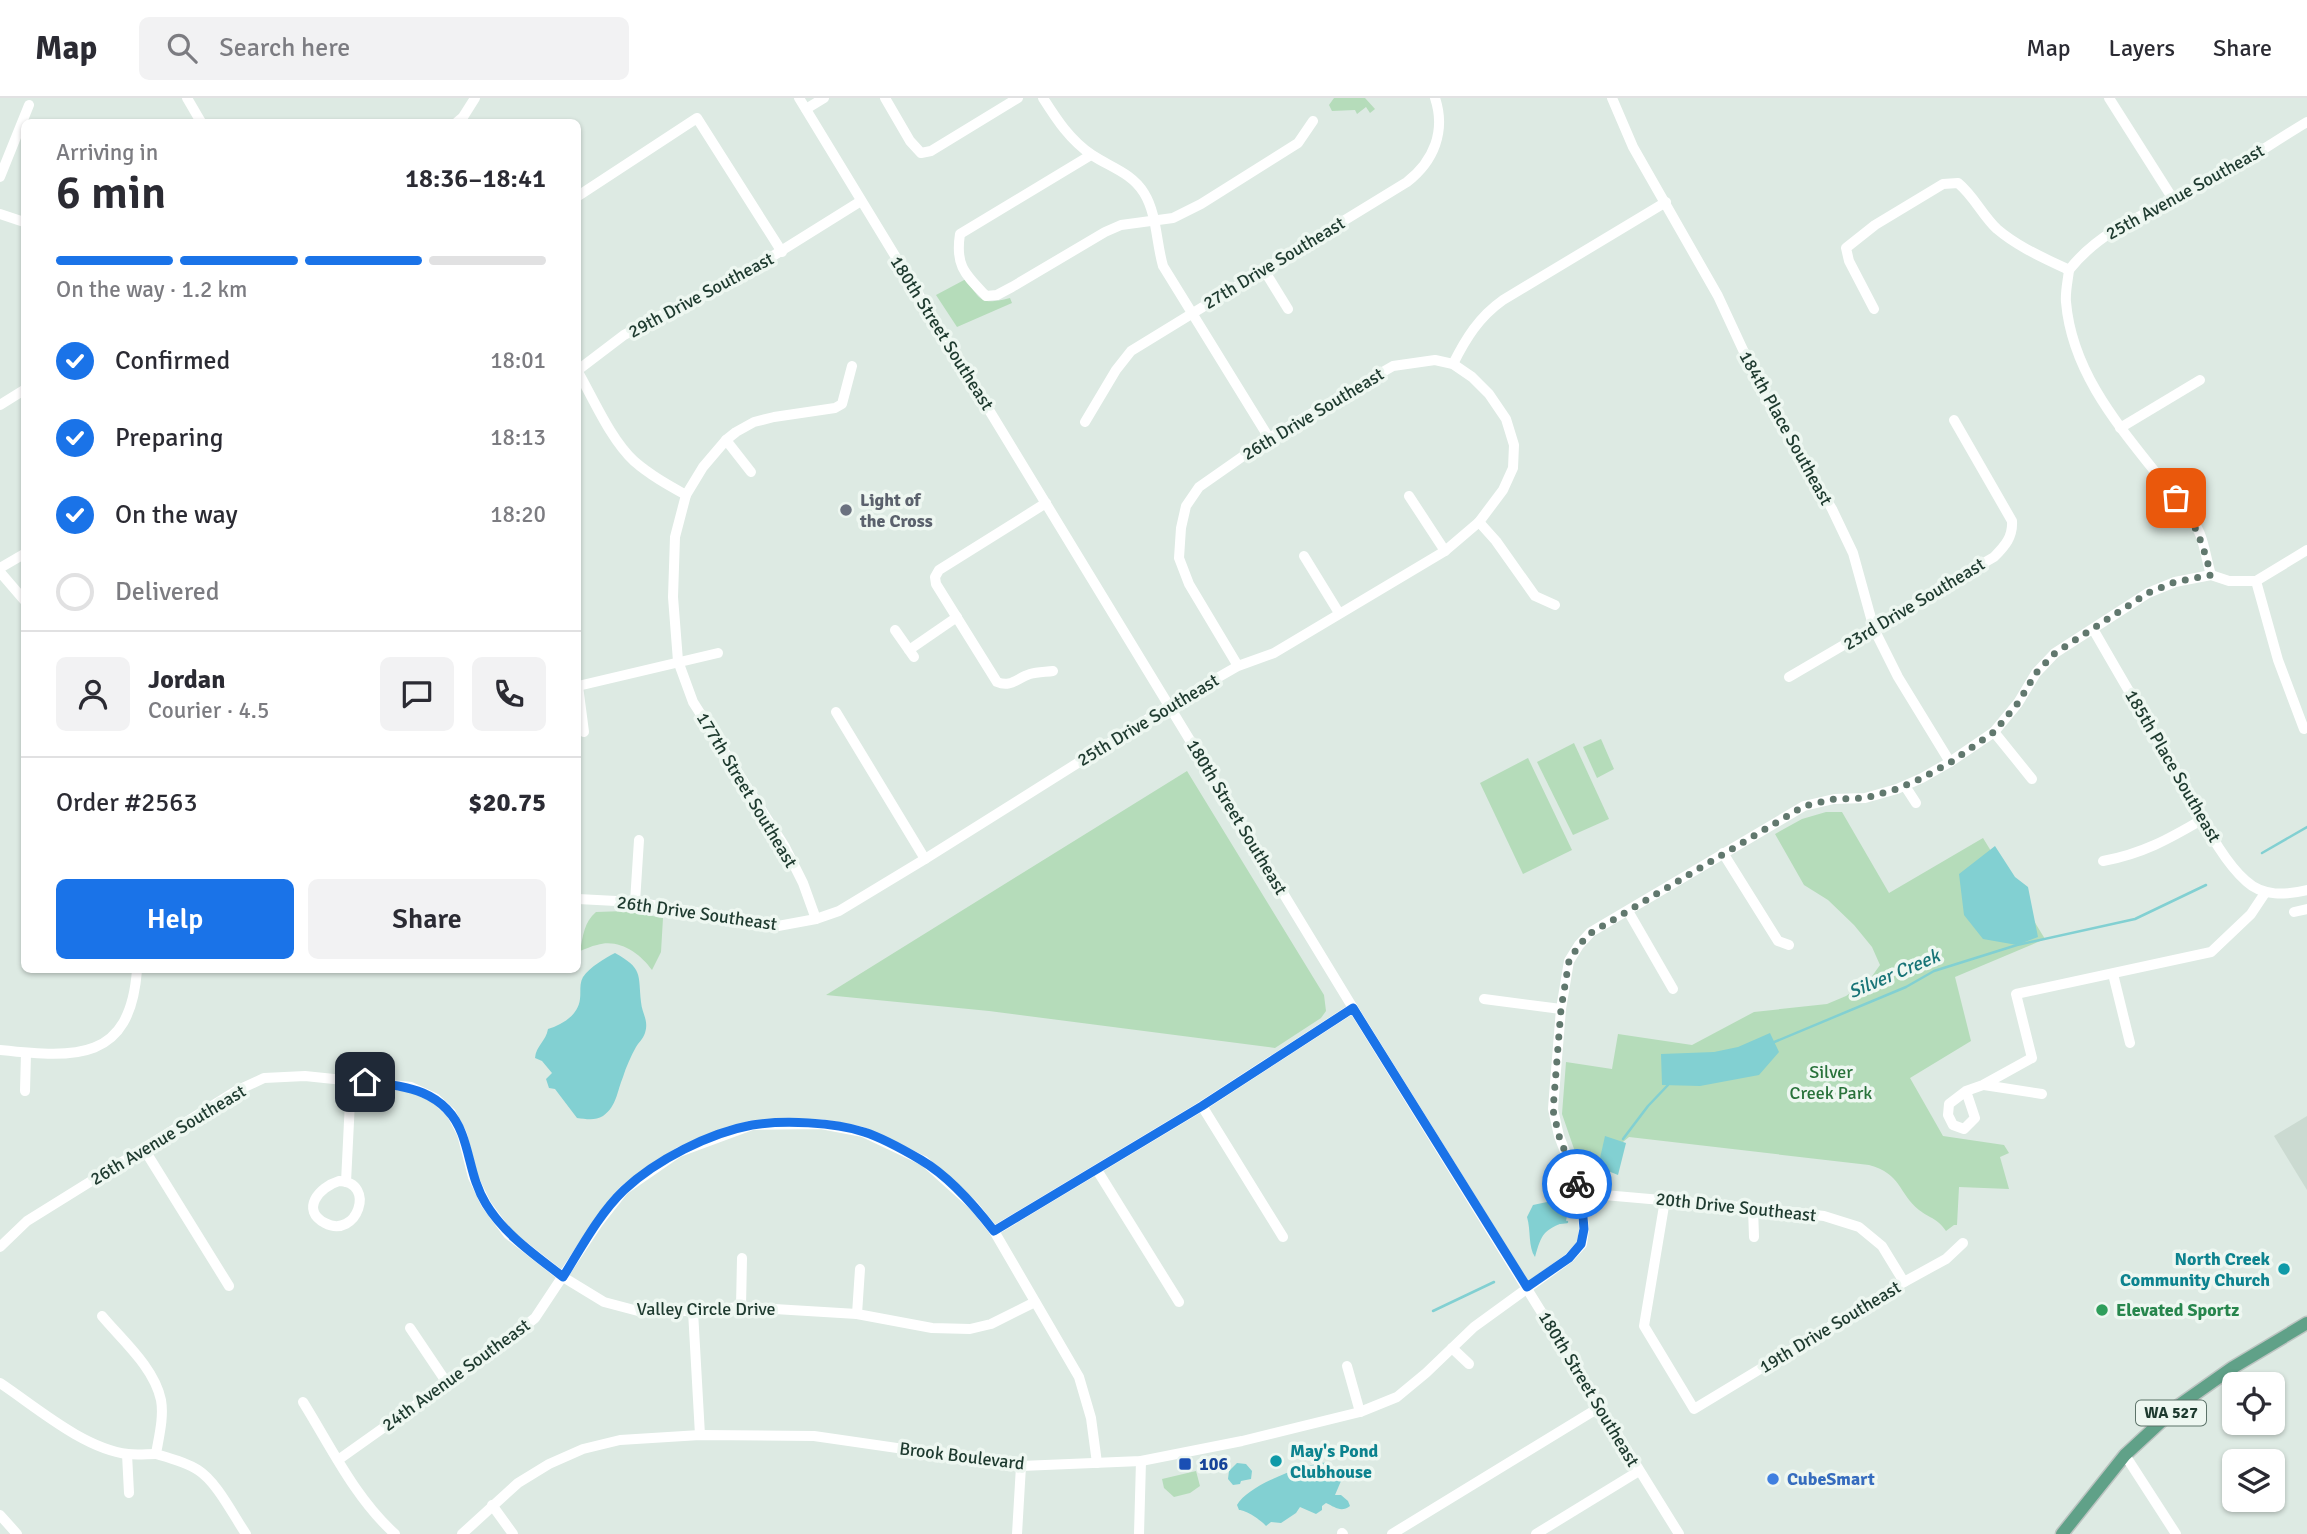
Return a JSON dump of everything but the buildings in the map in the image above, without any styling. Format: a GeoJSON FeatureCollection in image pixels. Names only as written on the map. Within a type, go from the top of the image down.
{"type":"FeatureCollection","features":[{"type":"Feature","properties":{"kind":"main road","name":"WA 527"},"geometry":{"type":"LineString","coordinates":[[2062,1534],[2125,1455],[2178,1406],[2258,1350],[2307,1323]]}},
{"type":"Feature","properties":{"kind":"street"},"geometry":{"type":"LineString","coordinates":[[187,98],[199,119]]}},
{"type":"Feature","properties":{"kind":"street","name":"180th Street Southeast"},"geometry":{"type":"LineString","coordinates":[[799,98],[1353,1008],[1679,1534]]}},
{"type":"Feature","properties":{"kind":"street"},"geometry":{"type":"LineString","coordinates":[[806,109],[824,98]]}},
{"type":"Feature","properties":{"kind":"street"},"geometry":{"type":"LineString","coordinates":[[885,98],[909,141],[922,153],[931,151],[1018,98]]}},
{"type":"Feature","properties":{"kind":"street"},"geometry":{"type":"LineString","coordinates":[[1043,98],[1062,129],[1091,155],[1129,176],[1144,193],[1155,221],[1157,246],[1163,266],[1269,438]]}},
{"type":"Feature","properties":{"kind":"street","name":"27th Drive Southeast"},"geometry":{"type":"LineString","coordinates":[[1085,422],[1116,370],[1131,351],[1407,182],[1422,170],[1433,153],[1439,134],[1440,113],[1435,98]]}},
{"type":"Feature","properties":{"kind":"street","name":"184th Place Southeast"},"geometry":{"type":"LineString","coordinates":[[1612,98],[1633,147],[1717,296],[1763,393],[1832,509],[1853,553],[1874,629],[1898,677],[1951,762]]}},
{"type":"Feature","properties":{"kind":"street"},"geometry":{"type":"LineString","coordinates":[[2109,98],[2173,199]]}},
{"type":"Feature","properties":{"kind":"street"},"geometry":{"type":"LineString","coordinates":[[461,119],[475,99]]}},
{"type":"Feature","properties":{"kind":"street"},"geometry":{"type":"LineString","coordinates":[[23,119],[29,105]]}},
{"type":"Feature","properties":{"kind":"street"},"geometry":{"type":"LineString","coordinates":[[581,195],[697,118],[782,252]]}},
{"type":"Feature","properties":{"kind":"street"},"geometry":{"type":"LineString","coordinates":[[1091,155],[960,234],[957,254],[968,278],[986,296],[997,295],[1121,225],[1173,218],[1201,204],[1297,143],[1313,121]]}},
{"type":"Feature","properties":{"kind":"street","name":"25th Avenue Southeast"},"geometry":{"type":"LineString","coordinates":[[2069,270],[2083,251],[2103,237],[2195,189],[2307,122]]}},
{"type":"Feature","properties":{"kind":"street"},"geometry":{"type":"LineString","coordinates":[[0,177],[21,125]]}},
{"type":"Feature","properties":{"kind":"street"},"geometry":{"type":"LineString","coordinates":[[1874,309],[1849,261],[1846,248],[1875,225],[1943,184],[1958,183],[1968,191],[1996,228],[2026,249],[2069,270],[2066,301],[2082,365],[2096,393],[2120,428],[2189,515],[2200,534],[2211,575]]}},
{"type":"Feature","properties":{"kind":"street","name":"29th Drive Southeast"},"geometry":{"type":"LineString","coordinates":[[581,369],[624,335],[728,284],[861,201]]}},
{"type":"Feature","properties":{"kind":"street"},"geometry":{"type":"LineString","coordinates":[[1453,365],[1466,337],[1487,311],[1666,202]]}},
{"type":"Feature","properties":{"kind":"street"},"geometry":{"type":"LineString","coordinates":[[0,214],[21,221]]}},
{"type":"Feature","properties":{"kind":"street"},"geometry":{"type":"LineString","coordinates":[[1264,270],[1288,309]]}},
{"type":"Feature","properties":{"kind":"street","name":"26th Drive Southeast"},"geometry":{"type":"LineString","coordinates":[[1237,666],[1189,584],[1179,558],[1186,506],[1199,487],[1269,438],[1392,366],[1435,360],[1453,365]]}},
{"type":"Feature","properties":{"kind":"street","name":"25th Drive Southeast"},"geometry":{"type":"LineString","coordinates":[[816,919],[839,911],[1170,705],[1237,666],[1274,653],[1445,551],[1479,522],[1503,490],[1513,468],[1514,445],[1506,419],[1489,394],[1472,377],[1453,365]]}},
{"type":"Feature","properties":{"kind":"street","name":"177th Street Southeast"},"geometry":{"type":"LineString","coordinates":[[816,919],[803,883],[785,847],[693,702],[678,661],[673,597],[675,537],[686,495],[703,467],[726,440],[754,422],[835,408],[842,404],[852,366]]}},
{"type":"Feature","properties":{"kind":"street"},"geometry":{"type":"LineString","coordinates":[[581,376],[620,444],[634,461],[659,480],[686,495]]}},
{"type":"Feature","properties":{"kind":"street"},"geometry":{"type":"LineString","coordinates":[[2120,428],[2200,380]]}},
{"type":"Feature","properties":{"kind":"street"},"geometry":{"type":"LineString","coordinates":[[0,405],[21,392]]}},
{"type":"Feature","properties":{"kind":"street","name":"23rd Drive Southeast"},"geometry":{"type":"LineString","coordinates":[[1789,677],[1874,629],[1994,556],[2004,547],[2011,532],[2012,521],[1954,420]]}},
{"type":"Feature","properties":{"kind":"street"},"geometry":{"type":"LineString","coordinates":[[726,440],[751,472]]}},
{"type":"Feature","properties":{"kind":"street"},"geometry":{"type":"LineString","coordinates":[[1409,496],[1445,551]]}},
{"type":"Feature","properties":{"kind":"street"},"geometry":{"type":"LineString","coordinates":[[1046,503],[939,570],[935,577],[936,584],[997,682],[1004,685],[1028,675],[1053,671]]}},
{"type":"Feature","properties":{"kind":"street"},"geometry":{"type":"LineString","coordinates":[[1479,522],[1496,541],[1535,597],[1555,605]]}},
{"type":"Feature","properties":{"kind":"street"},"geometry":{"type":"LineString","coordinates":[[1581,1193],[1559,1136],[1553,1110],[1561,1009],[1569,961],[1591,933],[1804,806],[1834,799],[1866,798],[1905,786],[1951,762],[1994,732],[2018,703],[2036,673],[2055,653],[2148,593],[2175,582],[2211,575],[2229,581],[2256,581],[2307,550]]}},
{"type":"Feature","properties":{"kind":"street"},"geometry":{"type":"LineString","coordinates":[[21,556],[0,570],[21,596]]}},
{"type":"Feature","properties":{"kind":"street"},"geometry":{"type":"LineString","coordinates":[[1304,556],[1339,613]]}},
{"type":"Feature","properties":{"kind":"street"},"geometry":{"type":"LineString","coordinates":[[2256,581],[2278,660],[2304,729]]}},
{"type":"Feature","properties":{"kind":"street"},"geometry":{"type":"LineString","coordinates":[[895,630],[911,653],[957,617]]}},
{"type":"Feature","properties":{"kind":"street","name":"185th Place Southeast"},"geometry":{"type":"LineString","coordinates":[[2093,629],[2232,865],[2247,882],[2265,893]]}},
{"type":"Feature","properties":{"kind":"street"},"geometry":{"type":"LineString","coordinates":[[581,685],[718,653]]}},
{"type":"Feature","properties":{"kind":"street"},"geometry":{"type":"LineString","coordinates":[[581,709],[584,732]]}},
{"type":"Feature","properties":{"kind":"street"},"geometry":{"type":"LineString","coordinates":[[836,712],[925,859]]}},
{"type":"Feature","properties":{"kind":"street"},"geometry":{"type":"LineString","coordinates":[[1994,732],[2032,779]]}},
{"type":"Feature","properties":{"kind":"street"},"geometry":{"type":"LineString","coordinates":[[1905,786],[1916,803]]}},
{"type":"Feature","properties":{"kind":"street"},"geometry":{"type":"LineString","coordinates":[[2103,861],[2123,858],[2156,847],[2203,819]]}},
{"type":"Feature","properties":{"kind":"street"},"geometry":{"type":"LineString","coordinates":[[635,902],[639,839]]}},
{"type":"Feature","properties":{"kind":"street"},"geometry":{"type":"LineString","coordinates":[[1723,853],[1778,941],[1788,945]]}},
{"type":"Feature","properties":{"kind":"street"},"geometry":{"type":"LineString","coordinates":[[1966,1091],[1983,1085],[2032,1058],[2017,994],[2211,952],[2250,914],[2265,893],[2291,894],[2307,890]]}},
{"type":"Feature","properties":{"kind":"street","name":"26th Drive Southeast"},"geometry":{"type":"LineString","coordinates":[[581,899],[635,902],[778,926],[816,919]]}},
{"type":"Feature","properties":{"kind":"street"},"geometry":{"type":"LineString","coordinates":[[2294,912],[2307,909]]}},
{"type":"Feature","properties":{"kind":"street"},"geometry":{"type":"LineString","coordinates":[[1628,911],[1673,989]]}},
{"type":"Feature","properties":{"kind":"street"},"geometry":{"type":"LineString","coordinates":[[0,1050],[26,1053],[91,1051],[107,1042],[121,1029],[130,1014],[137,973]]}},
{"type":"Feature","properties":{"kind":"street"},"geometry":{"type":"LineString","coordinates":[[2113,974],[2130,1043]]}},
{"type":"Feature","properties":{"kind":"street"},"geometry":{"type":"LineString","coordinates":[[1484,999],[1561,1009]]}},
{"type":"Feature","properties":{"kind":"street"},"geometry":{"type":"LineString","coordinates":[[1097,1463],[1091,1418],[1079,1377],[994,1231],[1202,1106],[1353,1008]]}},
{"type":"Feature","properties":{"kind":"street"},"geometry":{"type":"LineString","coordinates":[[25,1091],[26,1053]]}},
{"type":"Feature","properties":{"kind":"street","name":"26th Avenue Southeast"},"geometry":{"type":"LineString","coordinates":[[0,1247],[27,1221],[236,1091],[264,1078],[305,1076],[411,1087],[435,1098]]}},
{"type":"Feature","properties":{"kind":"street"},"geometry":{"type":"LineString","coordinates":[[346,1182],[351,1081]]}},
{"type":"Feature","properties":{"kind":"street"},"geometry":{"type":"LineString","coordinates":[[1983,1085],[2042,1094]]}},
{"type":"Feature","properties":{"kind":"street","name":"Valley Circle Drive"},"geometry":{"type":"LineString","coordinates":[[435,1098],[451,1113],[462,1134],[473,1177],[486,1204],[508,1234],[563,1277],[604,1302],[638,1311],[693,1311],[741,1307],[857,1314],[932,1328],[970,1329],[991,1324],[1035,1302]]}},
{"type":"Feature","properties":{"kind":"street"},"geometry":{"type":"LineString","coordinates":[[1202,1106],[1283,1237]]}},
{"type":"Feature","properties":{"kind":"street","name":"24th Avenue Southeast"},"geometry":{"type":"LineString","coordinates":[[338,1460],[535,1318],[597,1223],[624,1190],[678,1152],[713,1138],[752,1125],[821,1124],[863,1132],[923,1161],[974,1206],[994,1231]]}},
{"type":"Feature","properties":{"kind":"street"},"geometry":{"type":"LineString","coordinates":[[144,1149],[229,1286]]}},
{"type":"Feature","properties":{"kind":"street"},"geometry":{"type":"LineString","coordinates":[[1097,1170],[1179,1302]]}},
{"type":"Feature","properties":{"kind":"street"},"geometry":{"type":"LineString","coordinates":[[346,1182],[358,1193],[358,1213],[344,1224],[326,1224],[315,1213],[315,1198],[332,1183],[346,1182]]}},
{"type":"Feature","properties":{"kind":"street","name":"Brook Boulevard"},"geometry":{"type":"LineString","coordinates":[[462,1534],[518,1483],[549,1464],[583,1449],[620,1440],[700,1435],[814,1436],[1021,1466],[1141,1461],[1241,1441],[1360,1412],[1397,1397],[1474,1326],[1569,1258],[1581,1244],[1584,1229],[1581,1193]]}},
{"type":"Feature","properties":{"kind":"street","name":"20th Drive Southeast"},"geometry":{"type":"LineString","coordinates":[[1581,1193],[1824,1216],[1859,1227],[1882,1246],[1904,1282]]}},
{"type":"Feature","properties":{"kind":"street","name":"19th Drive Southeast"},"geometry":{"type":"LineString","coordinates":[[1665,1200],[1644,1326],[1694,1409],[1946,1259],[1963,1243]]}},
{"type":"Feature","properties":{"kind":"street"},"geometry":{"type":"LineString","coordinates":[[1754,1208],[1754,1237]]}},
{"type":"Feature","properties":{"kind":"street"},"geometry":{"type":"LineString","coordinates":[[741,1307],[742,1258]]}},
{"type":"Feature","properties":{"kind":"street"},"geometry":{"type":"LineString","coordinates":[[857,1314],[860,1269]]}},
{"type":"Feature","properties":{"kind":"street"},"geometry":{"type":"LineString","coordinates":[[693,1311],[700,1435]]}},
{"type":"Feature","properties":{"kind":"street"},"geometry":{"type":"LineString","coordinates":[[102,1316],[147,1370],[161,1400],[156,1454]]}},
{"type":"Feature","properties":{"kind":"street"},"geometry":{"type":"LineString","coordinates":[[410,1328],[447,1383]]}},
{"type":"Feature","properties":{"kind":"street"},"geometry":{"type":"LineString","coordinates":[[1452,1348],[1469,1364]]}},
{"type":"Feature","properties":{"kind":"street"},"geometry":{"type":"LineString","coordinates":[[1347,1366],[1360,1412]]}},
{"type":"Feature","properties":{"kind":"street"},"geometry":{"type":"LineString","coordinates":[[0,1382],[77,1435],[99,1446],[127,1454],[156,1454],[182,1461],[201,1471],[246,1534]]}},
{"type":"Feature","properties":{"kind":"street"},"geometry":{"type":"LineString","coordinates":[[303,1402],[360,1496],[377,1518],[395,1534]]}},
{"type":"Feature","properties":{"kind":"street"},"geometry":{"type":"LineString","coordinates":[[1392,1534],[1600,1407]]}},
{"type":"Feature","properties":{"kind":"street"},"geometry":{"type":"LineString","coordinates":[[127,1454],[129,1493]]}},
{"type":"Feature","properties":{"kind":"street"},"geometry":{"type":"LineString","coordinates":[[2125,1455],[2176,1534]]}},
{"type":"Feature","properties":{"kind":"street"},"geometry":{"type":"LineString","coordinates":[[1139,1534],[1141,1461]]}},
{"type":"Feature","properties":{"kind":"street"},"geometry":{"type":"LineString","coordinates":[[1017,1534],[1021,1466]]}},
{"type":"Feature","properties":{"kind":"street"},"geometry":{"type":"LineString","coordinates":[[1536,1534],[1639,1471]]}},
{"type":"Feature","properties":{"kind":"street"},"geometry":{"type":"LineString","coordinates":[[492,1505],[513,1534]]}},
{"type":"Feature","properties":{"kind":"street"},"geometry":{"type":"LineString","coordinates":[[0,1515],[17,1534]]}},
{"type":"Feature","properties":{"kind":"shaded area"},"geometry":{"type":"Polygon","coordinates":[[[2307,1116],[2307,1190],[2274,1136],[2307,1116]]]}},
{"type":"Feature","properties":{"kind":"green space"},"geometry":{"type":"Polygon","coordinates":[[[1334,98],[1365,98],[1375,109],[1370,113],[1366,107],[1357,114],[1355,110],[1332,111],[1329,105],[1334,98]]]}},
{"type":"Feature","properties":{"kind":"green space"},"geometry":{"type":"Polygon","coordinates":[[[966,279],[983,300],[1010,298],[1012,303],[957,327],[936,295],[966,279]]]}},
{"type":"Feature","properties":{"kind":"green space"},"geometry":{"type":"Polygon","coordinates":[[[1601,739],[1614,769],[1597,778],[1583,747],[1601,739]]]}},
{"type":"Feature","properties":{"kind":"green space"},"geometry":{"type":"Polygon","coordinates":[[[1574,743],[1609,819],[1573,835],[1537,762],[1574,743]]]}},
{"type":"Feature","properties":{"kind":"green space"},"geometry":{"type":"Polygon","coordinates":[[[1528,758],[1572,850],[1523,874],[1480,783],[1528,758]]]}},
{"type":"Feature","properties":{"kind":"green space"},"geometry":{"type":"Polygon","coordinates":[[[1187,771],[1324,995],[1326,1011],[1321,1018],[1275,1048],[989,1011],[826,995],[1187,771]]]}},
{"type":"Feature","properties":{"kind":"green space","name":"Silver Creek Park"},"geometry":{"type":"Polygon","coordinates":[[[1826,812],[1842,812],[1889,893],[1983,838],[2045,939],[1955,977],[1971,1041],[1910,1078],[1943,1136],[2004,1145],[2009,1153],[2000,1157],[2009,1189],[1959,1187],[1957,1225],[1946,1231],[1937,1221],[1912,1204],[1888,1173],[1869,1165],[1629,1137],[1583,1175],[1562,1114],[1566,1062],[1612,1069],[1618,1034],[1692,1045],[1754,1012],[1827,1004],[1846,996],[1870,979],[1880,965],[1872,947],[1854,925],[1828,900],[1804,885],[1775,834],[1802,819],[1826,812]]]}},
{"type":"Feature","properties":{"kind":"green space"},"geometry":{"type":"Polygon","coordinates":[[[626,911],[663,918],[661,952],[652,970],[635,953],[620,945],[605,943],[581,951],[586,925],[596,912],[626,911]]]}},
{"type":"Feature","properties":{"kind":"green space"},"geometry":{"type":"Polygon","coordinates":[[[1196,1471],[1200,1486],[1190,1493],[1174,1497],[1164,1488],[1162,1479],[1196,1471]]]}},
{"type":"Feature","properties":{"kind":"water"},"geometry":{"type":"Polygon","coordinates":[[[1995,846],[2015,877],[2028,887],[2038,937],[2017,945],[1983,939],[1964,915],[1959,874],[1995,846]]]}},
{"type":"Feature","properties":{"kind":"water"},"geometry":{"type":"Polygon","coordinates":[[[615,953],[635,968],[639,978],[646,1021],[645,1033],[629,1062],[611,1108],[597,1119],[577,1118],[555,1089],[549,1088],[546,1079],[552,1073],[542,1061],[535,1058],[548,1029],[563,1022],[579,1005],[583,977],[602,960],[615,953]]]}},
{"type":"Feature","properties":{"kind":"water"},"geometry":{"type":"Polygon","coordinates":[[[1770,1033],[1779,1052],[1759,1075],[1700,1086],[1662,1085],[1661,1054],[1714,1052],[1738,1047],[1770,1033]]]}},
{"type":"Feature","properties":{"kind":"water"},"geometry":{"type":"Polygon","coordinates":[[[1605,1136],[1626,1143],[1618,1175],[1598,1167],[1605,1136]]]}},
{"type":"Feature","properties":{"kind":"water"},"geometry":{"type":"Polygon","coordinates":[[[1547,1202],[1562,1204],[1567,1216],[1566,1221],[1544,1234],[1535,1257],[1531,1248],[1527,1217],[1533,1205],[1547,1202]]]}},
{"type":"Feature","properties":{"kind":"water"},"geometry":{"type":"Polygon","coordinates":[[[1329,1462],[1336,1478],[1341,1481],[1335,1495],[1341,1495],[1348,1501],[1350,1506],[1347,1508],[1338,1509],[1326,1503],[1316,1514],[1300,1507],[1281,1523],[1271,1522],[1266,1526],[1239,1510],[1237,1505],[1243,1497],[1265,1483],[1293,1471],[1329,1462]]]}},
{"type":"Feature","properties":{"kind":"water"},"geometry":{"type":"Polygon","coordinates":[[[1237,1463],[1246,1464],[1252,1471],[1251,1479],[1233,1485],[1228,1479],[1229,1471],[1237,1463]]]}},
{"type":"Feature","properties":{"kind":"waterway","name":"Silver Creek"},"geometry":{"type":"LineString","coordinates":[[2262,853],[2307,827]]}},
{"type":"Feature","properties":{"kind":"waterway","name":"Silver Creek"},"geometry":{"type":"LineString","coordinates":[[1772,1043],[1906,987],[1934,971],[2017,945],[2135,919],[2206,885]]}},
{"type":"Feature","properties":{"kind":"waterway","name":"Silver Creek"},"geometry":{"type":"LineString","coordinates":[[1623,1139],[1668,1085]]}},
{"type":"Feature","properties":{"kind":"waterway","name":"Silver Creek"},"geometry":{"type":"LineString","coordinates":[[1558,1223],[1567,1222]]}},
{"type":"Feature","properties":{"kind":"waterway","name":"Silver Creek"},"geometry":{"type":"LineString","coordinates":[[1433,1311],[1494,1282]]}},
{"type":"Feature","properties":{"kind":"way so far"},"geometry":{"type":"LineString","coordinates":[[1577,1184],[1559,1136],[1553,1110],[1561,1009],[1569,961],[1579,945],[1591,933],[1804,806],[1834,799],[1866,798],[1897,789],[1951,762],[1994,732],[2018,703],[2036,673],[2055,653],[2148,593],[2175,582],[2211,575],[2200,534],[2176,498]]}},
{"type":"Feature","properties":{"kind":"place","name":"Light of the Cross"},"geometry":{"type":"Point","coordinates":[846,510]}},
{"type":"Feature","properties":{"kind":"place","name":"North Creek Community Church"},"geometry":{"type":"Point","coordinates":[2284,1269]}},
{"type":"Feature","properties":{"kind":"place","name":"Elevated Sportz"},"geometry":{"type":"Point","coordinates":[2102,1310]}},
{"type":"Feature","properties":{"kind":"place","name":"May's Pond Clubhouse"},"geometry":{"type":"Point","coordinates":[1276,1461]}},
{"type":"Feature","properties":{"kind":"place","name":"106"},"geometry":{"type":"Point","coordinates":[1185,1464]}},
{"type":"Feature","properties":{"kind":"place","name":"CubeSmart"},"geometry":{"type":"Point","coordinates":[1773,1479]}},
{"type":"Feature","properties":{"kind":"route"},"geometry":{"type":"LineString","coordinates":[[365,1082],[411,1087],[435,1098],[451,1113],[462,1134],[473,1177],[486,1204],[508,1234],[563,1277],[597,1223],[624,1190],[678,1152],[752,1125],[821,1124],[863,1132],[923,1161],[974,1206],[994,1231],[1202,1106],[1353,1008],[1527,1287],[1569,1258],[1581,1244],[1584,1229],[1581,1193],[1577,1184]]}}]}
